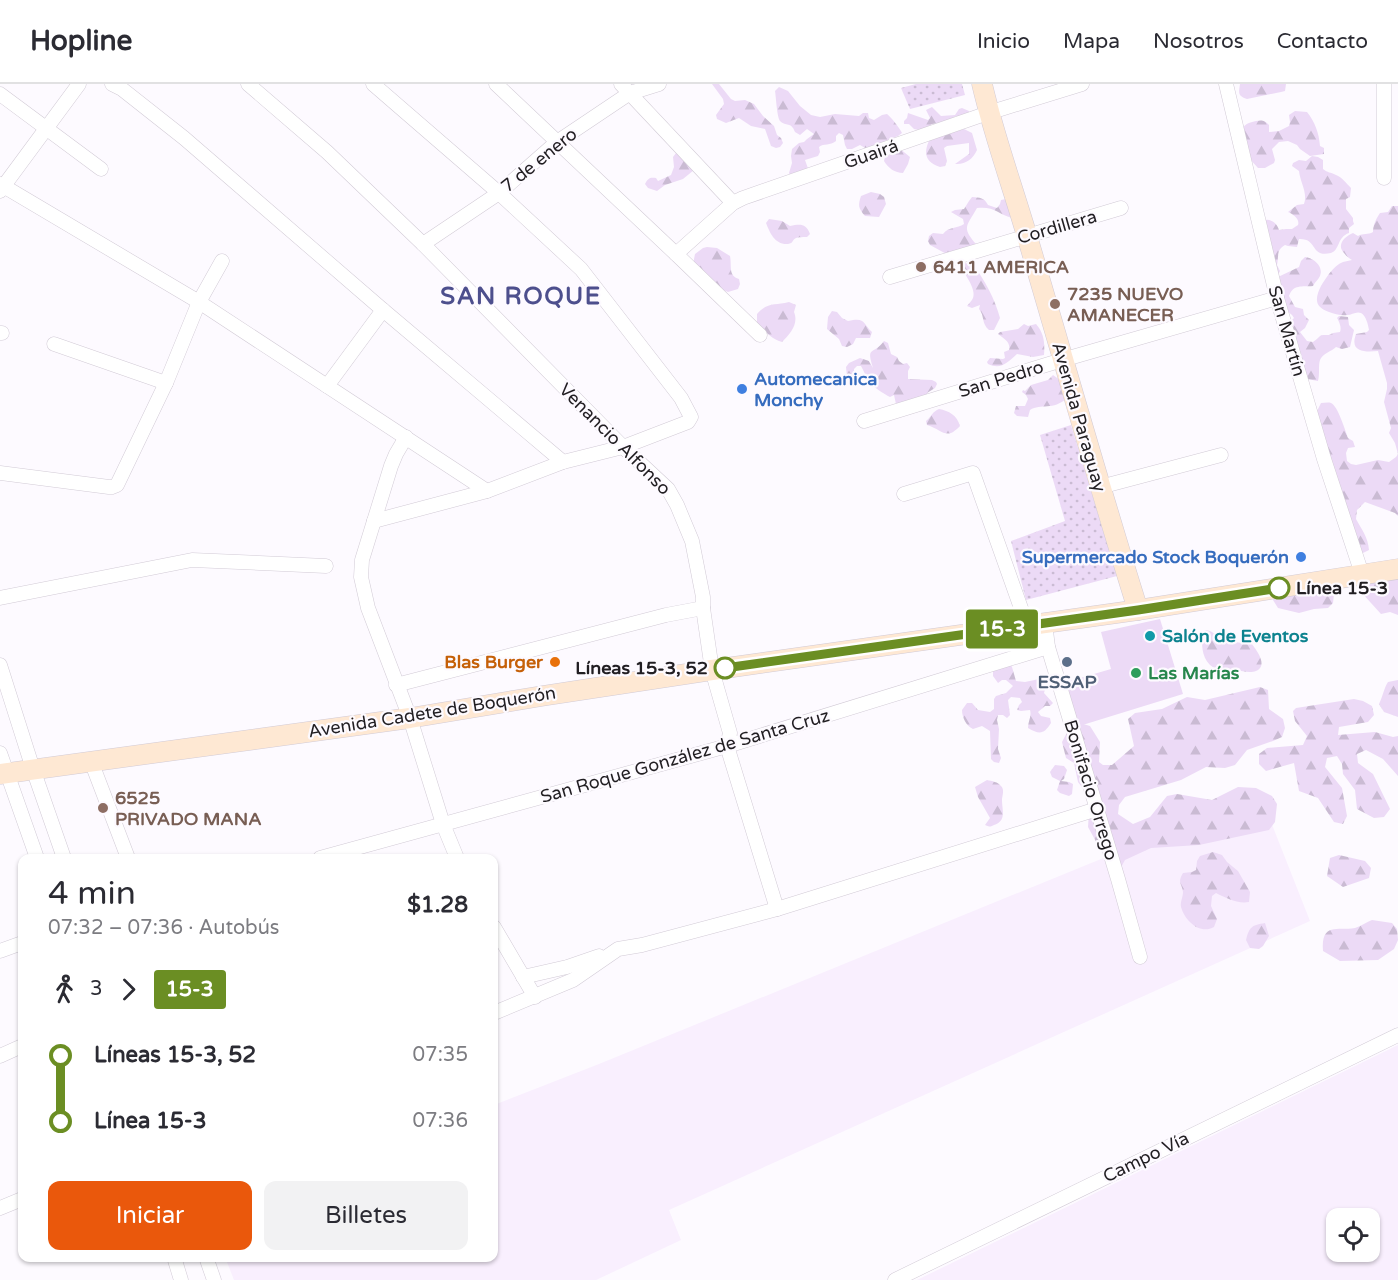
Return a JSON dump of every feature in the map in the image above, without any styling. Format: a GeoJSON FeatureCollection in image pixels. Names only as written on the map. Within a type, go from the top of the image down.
{"type":"FeatureCollection","features":[{"type":"Feature","properties":{"kind":"main road","name":"Avenida Paraguay"},"geometry":{"type":"LineString","coordinates":[[982,84],[988,113],[1138,610]]}},
{"type":"Feature","properties":{"kind":"main road","name":"Avenida Cadete de Boquerón"},"geometry":{"type":"LineString","coordinates":[[3,773],[410,718],[712,670],[1138,610],[1398,568]]}},
{"type":"Feature","properties":{"kind":"street"},"geometry":{"type":"LineString","coordinates":[[79,84],[1,187],[199,302],[487,491]]}},
{"type":"Feature","properties":{"kind":"street","name":"Venancio Alfonso"},"geometry":{"type":"LineString","coordinates":[[248,84],[327,152],[423,244],[623,447],[668,489],[692,541],[703,597],[712,670],[730,733],[727,746],[777,909]]}},
{"type":"Feature","properties":{"kind":"street"},"geometry":{"type":"LineString","coordinates":[[373,84],[499,193],[581,269],[681,398],[691,417],[688,422],[623,447],[563,462],[487,491],[374,521]]}},
{"type":"Feature","properties":{"kind":"street"},"geometry":{"type":"LineString","coordinates":[[496,84],[760,335]]}},
{"type":"Feature","properties":{"kind":"street","name":"7 de enero"},"geometry":{"type":"LineString","coordinates":[[423,244],[499,193],[557,142],[625,88],[659,84]]}},
{"type":"Feature","properties":{"kind":"street","name":"Guairá"},"geometry":{"type":"LineString","coordinates":[[676,254],[733,203],[743,198],[988,113],[1082,84]]}},
{"type":"Feature","properties":{"kind":"street","name":"San Martín"},"geometry":{"type":"LineString","coordinates":[[1226,84],[1277,298],[1324,459],[1362,574]]}},
{"type":"Feature","properties":{"kind":"street"},"geometry":{"type":"LineString","coordinates":[[1384,84],[1384,178]]}},
{"type":"Feature","properties":{"kind":"street"},"geometry":{"type":"LineString","coordinates":[[120,86],[563,462]]}},
{"type":"Feature","properties":{"kind":"street"},"geometry":{"type":"LineString","coordinates":[[625,88],[733,203]]}},
{"type":"Feature","properties":{"kind":"street"},"geometry":{"type":"LineString","coordinates":[[0,94],[100,170]]}},
{"type":"Feature","properties":{"kind":"street","name":"Cordillera"},"geometry":{"type":"LineString","coordinates":[[890,277],[1121,208]]}},
{"type":"Feature","properties":{"kind":"street"},"geometry":{"type":"LineString","coordinates":[[0,472],[112,487],[117,484],[166,383],[199,302],[222,261]]}},
{"type":"Feature","properties":{"kind":"street","name":"San Pedro"},"geometry":{"type":"LineString","coordinates":[[864,421],[1062,360],[1277,298]]}},
{"type":"Feature","properties":{"kind":"street"},"geometry":{"type":"LineString","coordinates":[[327,386],[383,310]]}},
{"type":"Feature","properties":{"kind":"street"},"geometry":{"type":"LineString","coordinates":[[54,344],[166,383]]}},
{"type":"Feature","properties":{"kind":"street"},"geometry":{"type":"LineString","coordinates":[[406,437],[391,466],[362,560],[361,577],[368,608],[410,718],[443,824],[455,854]]}},
{"type":"Feature","properties":{"kind":"street"},"geometry":{"type":"LineString","coordinates":[[1100,487],[1221,455]]}},
{"type":"Feature","properties":{"kind":"street","name":"Bonifacio Orrego"},"geometry":{"type":"LineString","coordinates":[[904,494],[973,473],[1036,624],[1048,647],[1140,957]]}},
{"type":"Feature","properties":{"kind":"street"},"geometry":{"type":"LineString","coordinates":[[0,598],[192,560],[326,566]]}},
{"type":"Feature","properties":{"kind":"street"},"geometry":{"type":"LineString","coordinates":[[396,685],[666,615],[703,608]]}},
{"type":"Feature","properties":{"kind":"street","name":"San Roque González de Santa Cruz"},"geometry":{"type":"LineString","coordinates":[[334,854],[727,746],[1048,647]]}},
{"type":"Feature","properties":{"kind":"street"},"geometry":{"type":"LineString","coordinates":[[0,664],[63,854]]}},
{"type":"Feature","properties":{"kind":"street"},"geometry":{"type":"LineString","coordinates":[[0,753],[3,773],[35,854]]}},
{"type":"Feature","properties":{"kind":"street"},"geometry":{"type":"LineString","coordinates":[[91,761],[126,854]]}},
{"type":"Feature","properties":{"kind":"street"},"geometry":{"type":"LineString","coordinates":[[523,977],[567,967],[618,949],[642,945],[777,909],[1096,809]]}},
{"type":"Feature","properties":{"kind":"street"},"geometry":{"type":"LineString","coordinates":[[0,951],[18,944]]}},
{"type":"Feature","properties":{"kind":"street"},"geometry":{"type":"LineString","coordinates":[[499,946],[535,997]]}},
{"type":"Feature","properties":{"kind":"street"},"geometry":{"type":"LineString","coordinates":[[498,1011],[573,980],[615,951]]}},
{"type":"Feature","properties":{"kind":"street","name":"Campo Vía"},"geometry":{"type":"LineString","coordinates":[[895,1280],[1398,1035]]}},
{"type":"Feature","properties":{"kind":"street"},"geometry":{"type":"LineString","coordinates":[[0,1056],[18,1048]]}},
{"type":"Feature","properties":{"kind":"street"},"geometry":{"type":"LineString","coordinates":[[0,1208],[18,1201]]}},
{"type":"Feature","properties":{"kind":"street"},"geometry":{"type":"LineString","coordinates":[[176,1262],[182,1280]]}},
{"type":"Feature","properties":{"kind":"street"},"geometry":{"type":"LineString","coordinates":[[208,1262],[214,1280]]}},
{"type":"Feature","properties":{"kind":"shaded area"},"geometry":{"type":"Polygon","coordinates":[[[1260,794],[1310,921],[669,1210],[681,1240],[596,1280],[234,1280],[227,1262],[498,1262],[498,1103],[1260,794]]]}},
{"type":"Feature","properties":{"kind":"shaded area"},"geometry":{"type":"Polygon","coordinates":[[[1398,1045],[1398,1280],[917,1280],[1398,1045]]]}},
{"type":"Feature","properties":{"kind":"green space"},"geometry":{"type":"Polygon","coordinates":[[[712,84],[719,84],[735,101],[745,100],[754,104],[774,126],[783,143],[780,147],[771,146],[765,129],[751,126],[739,118],[726,123],[717,119],[716,115],[724,104],[712,84]]]}},
{"type":"Feature","properties":{"kind":"green space"},"geometry":{"type":"Polygon","coordinates":[[[916,84],[962,84],[965,95],[910,109],[901,88],[916,84]]]}},
{"type":"Feature","properties":{"kind":"green space"},"geometry":{"type":"Polygon","coordinates":[[[1240,84],[1286,84],[1285,91],[1247,99],[1240,95],[1240,84]]]}},
{"type":"Feature","properties":{"kind":"green space"},"geometry":{"type":"Polygon","coordinates":[[[779,87],[788,91],[811,115],[820,117],[835,114],[859,116],[868,113],[869,118],[874,120],[887,114],[902,133],[885,141],[882,150],[872,152],[860,145],[847,149],[843,135],[839,133],[836,141],[819,147],[818,156],[805,160],[810,174],[791,177],[789,173],[792,149],[814,134],[807,129],[800,135],[790,125],[780,121],[775,91],[779,87]]]}},
{"type":"Feature","properties":{"kind":"green space"},"geometry":{"type":"Polygon","coordinates":[[[932,107],[941,116],[955,115],[962,108],[969,111],[969,116],[968,118],[956,116],[946,122],[932,124],[919,130],[909,124],[904,124],[908,113],[928,120],[930,118],[926,110],[932,107]]]}},
{"type":"Feature","properties":{"kind":"green space"},"geometry":{"type":"Polygon","coordinates":[[[1295,111],[1307,112],[1310,116],[1319,137],[1320,146],[1324,148],[1324,154],[1310,156],[1297,145],[1288,141],[1279,142],[1272,149],[1274,163],[1265,168],[1258,168],[1239,147],[1244,127],[1250,122],[1264,121],[1269,125],[1269,132],[1279,131],[1289,126],[1289,115],[1295,111]]]}},
{"type":"Feature","properties":{"kind":"green space"},"geometry":{"type":"Polygon","coordinates":[[[964,129],[972,133],[977,150],[971,159],[962,164],[955,164],[969,154],[969,143],[944,148],[947,161],[945,166],[940,167],[927,158],[927,145],[932,135],[964,129]]]}},
{"type":"Feature","properties":{"kind":"green space"},"geometry":{"type":"Polygon","coordinates":[[[899,148],[910,157],[903,173],[892,170],[884,161],[885,157],[899,148]]]}},
{"type":"Feature","properties":{"kind":"green space"},"geometry":{"type":"Polygon","coordinates":[[[676,153],[681,154],[694,170],[683,179],[665,185],[657,191],[648,188],[645,184],[649,178],[656,178],[658,181],[671,175],[674,167],[673,157],[676,153]]]}},
{"type":"Feature","properties":{"kind":"green space"},"geometry":{"type":"Polygon","coordinates":[[[1312,156],[1323,160],[1323,169],[1340,177],[1351,188],[1350,197],[1346,199],[1346,209],[1353,218],[1354,224],[1331,253],[1320,253],[1309,241],[1305,240],[1299,239],[1297,247],[1285,245],[1278,253],[1277,265],[1280,271],[1278,275],[1263,220],[1274,222],[1279,230],[1292,229],[1298,225],[1294,215],[1288,212],[1297,205],[1304,204],[1305,196],[1299,171],[1292,166],[1299,160],[1306,161],[1312,156]]]}},
{"type":"Feature","properties":{"kind":"green space"},"geometry":{"type":"Polygon","coordinates":[[[871,192],[884,197],[886,204],[879,217],[865,216],[860,209],[861,196],[871,192]]]}},
{"type":"Feature","properties":{"kind":"green space"},"geometry":{"type":"Polygon","coordinates":[[[972,197],[982,198],[988,205],[997,208],[1001,200],[1006,199],[1012,218],[992,209],[977,208],[967,226],[968,234],[976,244],[970,250],[952,257],[930,245],[929,236],[933,233],[943,234],[964,224],[963,219],[951,212],[964,209],[972,197]]]}},
{"type":"Feature","properties":{"kind":"green space"},"geometry":{"type":"Polygon","coordinates":[[[1392,206],[1398,206],[1398,454],[1389,433],[1391,428],[1384,402],[1387,383],[1378,351],[1360,350],[1355,345],[1356,334],[1369,330],[1363,314],[1336,314],[1324,310],[1317,302],[1321,286],[1333,269],[1343,262],[1352,260],[1341,247],[1347,236],[1353,233],[1358,236],[1373,232],[1380,213],[1388,212],[1392,206]]]}},
{"type":"Feature","properties":{"kind":"green space"},"geometry":{"type":"Polygon","coordinates":[[[769,219],[782,221],[790,226],[802,225],[810,234],[807,237],[796,238],[790,244],[780,243],[774,238],[766,223],[769,219]]]}},
{"type":"Feature","properties":{"kind":"green space"},"geometry":{"type":"Polygon","coordinates":[[[707,247],[717,248],[730,256],[733,276],[739,279],[738,289],[728,292],[714,286],[694,264],[695,254],[707,247]]]}},
{"type":"Feature","properties":{"kind":"green space"},"geometry":{"type":"Polygon","coordinates":[[[1305,257],[1317,264],[1321,273],[1313,286],[1295,288],[1289,296],[1295,307],[1303,309],[1304,315],[1309,320],[1300,332],[1307,341],[1313,342],[1321,335],[1340,332],[1337,318],[1339,316],[1348,317],[1349,325],[1354,330],[1350,347],[1342,349],[1336,347],[1321,358],[1318,381],[1307,379],[1287,322],[1294,318],[1287,311],[1278,277],[1299,267],[1305,257]]]}},
{"type":"Feature","properties":{"kind":"green space"},"geometry":{"type":"Polygon","coordinates":[[[973,264],[992,297],[1000,318],[994,330],[989,330],[985,325],[979,309],[980,305],[972,308],[967,306],[974,294],[960,265],[973,264]]]}},
{"type":"Feature","properties":{"kind":"green space"},"geometry":{"type":"Polygon","coordinates":[[[789,302],[796,305],[795,325],[782,342],[771,337],[757,323],[757,314],[769,306],[789,302]]]}},
{"type":"Feature","properties":{"kind":"green space"},"geometry":{"type":"Polygon","coordinates":[[[832,311],[837,312],[848,321],[861,320],[872,332],[870,338],[856,338],[853,344],[847,347],[842,346],[839,339],[827,329],[828,317],[832,311]]]}},
{"type":"Feature","properties":{"kind":"green space"},"geometry":{"type":"Polygon","coordinates":[[[1024,324],[1028,326],[1036,324],[1039,327],[1043,338],[1044,355],[1033,357],[1017,354],[1000,366],[988,364],[990,358],[1005,358],[1004,352],[1009,350],[1008,343],[998,334],[1018,329],[1024,324]]]}},
{"type":"Feature","properties":{"kind":"green space"},"geometry":{"type":"Polygon","coordinates":[[[884,341],[888,343],[891,354],[910,367],[908,379],[936,382],[935,388],[927,393],[928,397],[896,404],[894,395],[890,397],[873,386],[861,366],[857,366],[854,371],[862,380],[858,383],[847,377],[846,367],[860,358],[869,361],[873,368],[871,353],[884,341]]]}},
{"type":"Feature","properties":{"kind":"green space"},"geometry":{"type":"Polygon","coordinates":[[[1053,375],[1068,386],[1067,398],[1052,406],[1034,408],[1030,410],[1028,417],[1017,416],[1014,413],[1016,406],[1025,406],[1028,399],[1022,392],[1023,390],[1048,380],[1053,375]]]}},
{"type":"Feature","properties":{"kind":"green space"},"geometry":{"type":"Polygon","coordinates":[[[1321,403],[1334,405],[1348,438],[1353,441],[1355,447],[1348,448],[1346,453],[1347,461],[1351,464],[1378,460],[1389,462],[1398,454],[1398,516],[1365,502],[1357,510],[1356,519],[1366,537],[1369,550],[1359,552],[1314,417],[1321,403]]]}},
{"type":"Feature","properties":{"kind":"green space"},"geometry":{"type":"Polygon","coordinates":[[[939,409],[952,414],[960,426],[948,434],[927,425],[926,421],[939,409]]]}},
{"type":"Feature","properties":{"kind":"green space"},"geometry":{"type":"Polygon","coordinates":[[[1071,425],[1117,576],[1026,600],[1011,541],[1065,521],[1040,435],[1071,425]]]}},
{"type":"Feature","properties":{"kind":"green space"},"geometry":{"type":"Polygon","coordinates":[[[1398,572],[1398,615],[1390,612],[1381,614],[1361,592],[1358,583],[1398,572]]]}},
{"type":"Feature","properties":{"kind":"green space"},"geometry":{"type":"Polygon","coordinates":[[[1329,586],[1334,594],[1333,603],[1328,608],[1299,613],[1278,608],[1273,600],[1274,595],[1329,586]]]}},
{"type":"Feature","properties":{"kind":"green space","name":"Las Marías"},"geometry":{"type":"Polygon","coordinates":[[[1160,619],[1183,694],[1076,727],[1063,683],[1111,669],[1101,632],[1160,619]]]}},
{"type":"Feature","properties":{"kind":"green space"},"geometry":{"type":"Polygon","coordinates":[[[1206,630],[1227,640],[1251,643],[1260,657],[1260,669],[1247,672],[1215,668],[1210,665],[1203,650],[1202,633],[1206,630]]]}},
{"type":"Feature","properties":{"kind":"green space"},"geometry":{"type":"Polygon","coordinates":[[[1010,663],[1016,681],[1025,682],[1044,678],[1047,682],[1044,693],[1053,703],[1038,712],[1041,716],[1050,718],[1051,723],[1041,732],[1028,728],[1030,710],[1017,710],[1022,702],[1020,698],[1011,697],[1008,700],[1010,715],[1007,718],[998,715],[997,720],[998,749],[1001,758],[999,763],[991,759],[990,731],[982,726],[973,729],[968,726],[962,710],[967,703],[972,703],[978,710],[990,712],[994,709],[996,696],[1006,693],[1013,686],[1006,680],[998,683],[993,676],[993,666],[1010,663]]]}},
{"type":"Feature","properties":{"kind":"green space"},"geometry":{"type":"Polygon","coordinates":[[[1398,680],[1398,717],[1384,712],[1379,704],[1388,682],[1398,680]]]}},
{"type":"Feature","properties":{"kind":"green space"},"geometry":{"type":"Polygon","coordinates":[[[1260,687],[1268,690],[1269,709],[1283,719],[1285,728],[1282,737],[1247,750],[1235,765],[1225,768],[1206,767],[1181,780],[1125,797],[1119,805],[1118,814],[1133,824],[1150,817],[1167,796],[1177,794],[1212,800],[1238,787],[1256,788],[1272,796],[1277,804],[1275,822],[1269,830],[1199,845],[1151,848],[1125,860],[1120,869],[1111,869],[1088,827],[1090,798],[1078,782],[1074,763],[1066,758],[1062,742],[1071,725],[1080,723],[1090,726],[1100,742],[1099,762],[1103,765],[1112,765],[1134,746],[1128,719],[1135,713],[1162,709],[1187,697],[1205,700],[1260,687]]]}},
{"type":"Feature","properties":{"kind":"green space"},"geometry":{"type":"Polygon","coordinates":[[[1354,699],[1372,706],[1374,715],[1368,722],[1339,727],[1338,735],[1375,732],[1393,737],[1398,736],[1398,776],[1383,759],[1366,750],[1357,754],[1358,763],[1373,774],[1390,809],[1384,817],[1374,818],[1357,809],[1355,790],[1343,774],[1342,764],[1337,756],[1327,758],[1325,767],[1342,788],[1347,816],[1343,824],[1334,822],[1318,798],[1299,791],[1294,763],[1266,771],[1259,764],[1259,754],[1267,748],[1303,745],[1307,736],[1295,721],[1293,711],[1296,708],[1354,699]]]}},
{"type":"Feature","properties":{"kind":"green space"},"geometry":{"type":"Polygon","coordinates":[[[1055,765],[1064,766],[1067,770],[1061,781],[1073,784],[1072,794],[1069,796],[1057,790],[1060,781],[1052,777],[1050,772],[1055,765]]]}},
{"type":"Feature","properties":{"kind":"green space"},"geometry":{"type":"Polygon","coordinates":[[[987,780],[998,784],[1003,791],[1001,821],[990,826],[985,825],[990,818],[975,787],[987,780]]]}},
{"type":"Feature","properties":{"kind":"green space"},"geometry":{"type":"Polygon","coordinates":[[[1213,852],[1222,855],[1238,871],[1250,892],[1249,902],[1228,899],[1216,893],[1212,896],[1211,906],[1217,919],[1214,927],[1204,929],[1190,922],[1183,912],[1181,905],[1183,892],[1180,879],[1183,873],[1196,870],[1200,856],[1213,852]]]}},
{"type":"Feature","properties":{"kind":"green space"},"geometry":{"type":"Polygon","coordinates":[[[1339,855],[1365,861],[1371,868],[1369,878],[1343,887],[1327,876],[1330,858],[1339,855]]]}},
{"type":"Feature","properties":{"kind":"green space"},"geometry":{"type":"Polygon","coordinates":[[[1372,920],[1392,923],[1397,929],[1398,940],[1394,949],[1378,960],[1340,961],[1323,951],[1323,942],[1328,932],[1355,928],[1372,920]]]}},
{"type":"Feature","properties":{"kind":"green space"},"geometry":{"type":"Polygon","coordinates":[[[1265,923],[1269,936],[1263,946],[1259,949],[1250,948],[1246,940],[1248,932],[1254,926],[1265,923]]]}},
{"type":"Feature","properties":{"kind":"bus line","name":"15-3"},"geometry":{"type":"LineString","coordinates":[[725,668],[1279,588]]}},
{"type":"Feature","properties":{"kind":"place","name":"6411 AMERICA"},"geometry":{"type":"Point","coordinates":[921,267]}},
{"type":"Feature","properties":{"kind":"place","name":"7235 NUEVO AMANECER"},"geometry":{"type":"Point","coordinates":[1055,304]}},
{"type":"Feature","properties":{"kind":"place","name":"Automecanica Monchy"},"geometry":{"type":"Point","coordinates":[742,389]}},
{"type":"Feature","properties":{"kind":"place","name":"Supermercado Stock Boquerón"},"geometry":{"type":"Point","coordinates":[1301,557]}},
{"type":"Feature","properties":{"kind":"place","name":"Línea 15-3"},"geometry":{"type":"Point","coordinates":[1279,588]}},
{"type":"Feature","properties":{"kind":"place","name":"Salón de Eventos"},"geometry":{"type":"Point","coordinates":[1150,636]}},
{"type":"Feature","properties":{"kind":"place","name":"Blas Burger"},"geometry":{"type":"Point","coordinates":[555,662]}},
{"type":"Feature","properties":{"kind":"place","name":"ESSAP"},"geometry":{"type":"Point","coordinates":[1067,662]}},
{"type":"Feature","properties":{"kind":"place","name":"Líneas 15-3, 52"},"geometry":{"type":"Point","coordinates":[725,668]}},
{"type":"Feature","properties":{"kind":"place","name":"Las Marías"},"geometry":{"type":"Point","coordinates":[1136,673]}},
{"type":"Feature","properties":{"kind":"place","name":"6525 PRIVADO MANA"},"geometry":{"type":"Point","coordinates":[103,808]}},
{"type":"Feature","properties":{"kind":"district","name":"SAN ROQUE"},"geometry":{"type":"Point","coordinates":[521,296]}}]}
